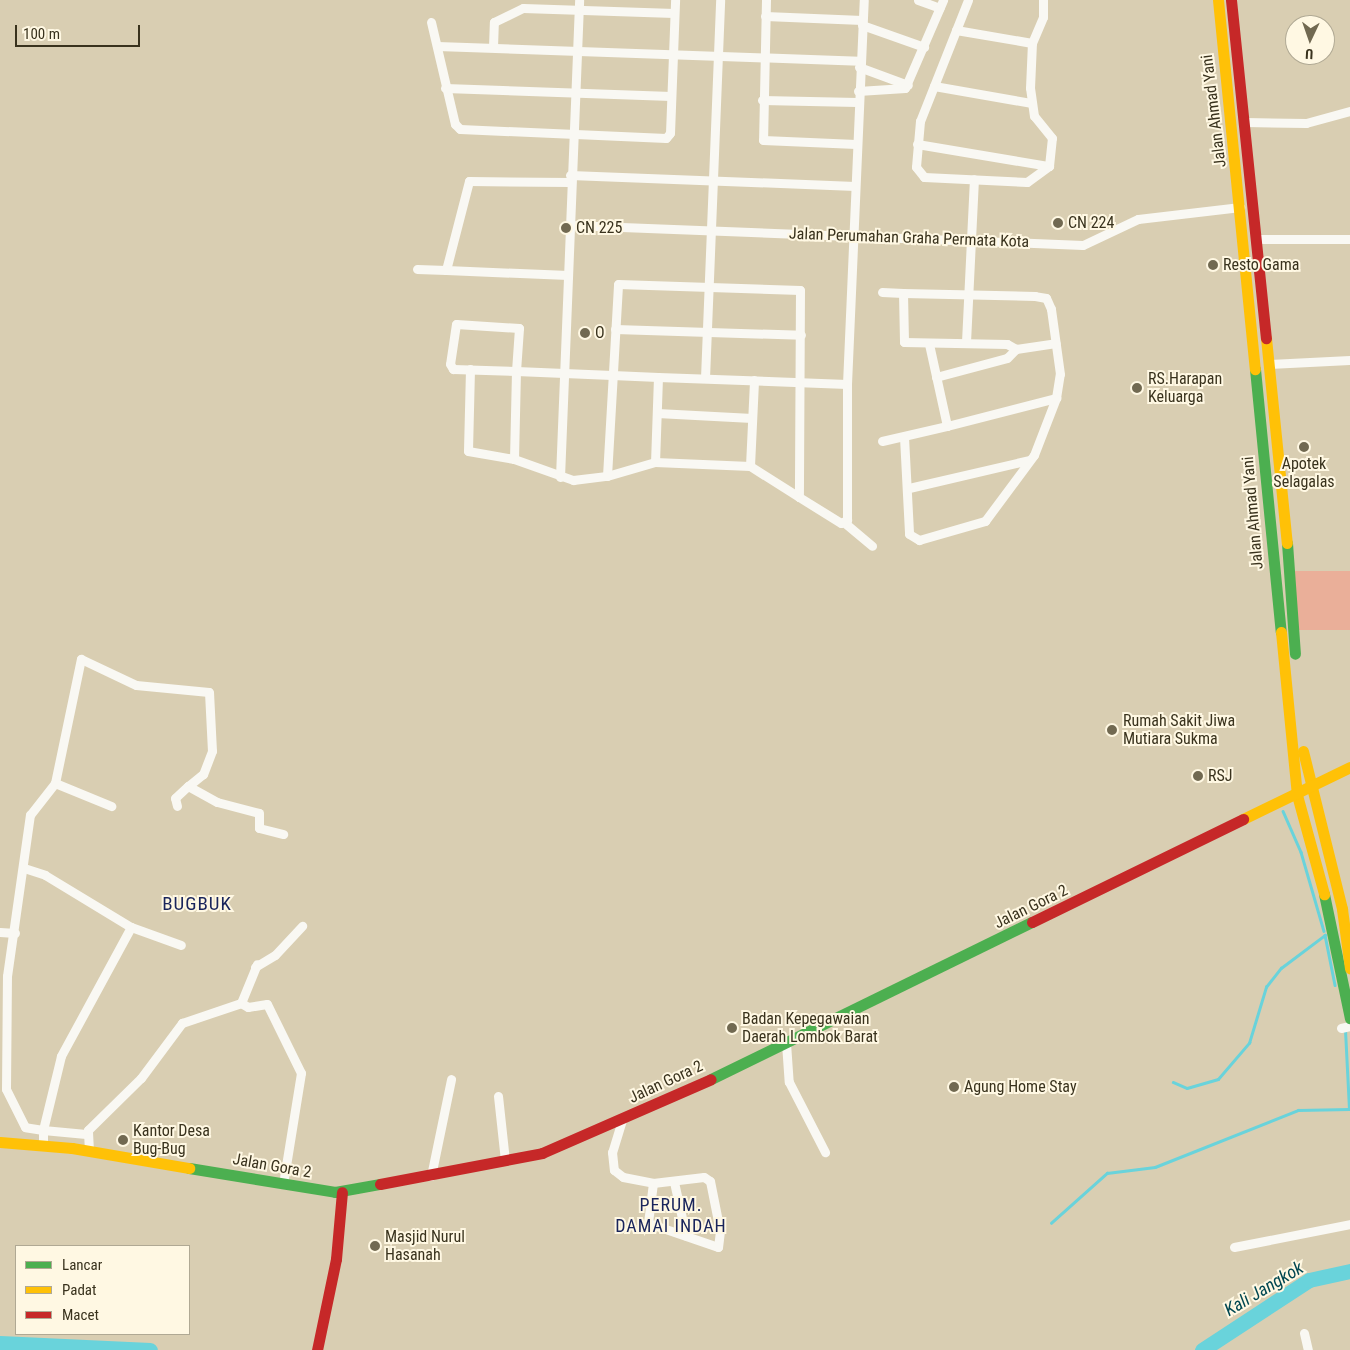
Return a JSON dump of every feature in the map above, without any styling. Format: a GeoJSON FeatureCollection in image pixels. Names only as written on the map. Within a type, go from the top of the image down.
{"type":"FeatureCollection","features":[{"type":"Feature","properties":{"kind":"main road","name":"Jalan Ahmad Yani"},"geometry":{"type":"LineString","coordinates":[[1218,0],[1237,169],[1297,795],[1338,939]]}},
{"type":"Feature","properties":{"kind":"main road"},"geometry":{"type":"LineString","coordinates":[[1231,0],[1250,166],[1266,350],[1290,568],[1298,710],[1309,788],[1342,908],[1338,939],[1345,964],[1347,1025]]}},
{"type":"Feature","properties":{"kind":"main road"},"geometry":{"type":"LineString","coordinates":[[1237,169],[1250,166]]}},
{"type":"Feature","properties":{"kind":"main road"},"geometry":{"type":"LineString","coordinates":[[1252,338],[1265,335]]}},
{"type":"Feature","properties":{"kind":"main road"},"geometry":{"type":"LineString","coordinates":[[1255,355],[1266,350]]}},
{"type":"Feature","properties":{"kind":"main road","name":"Jalan Gora 2"},"geometry":{"type":"LineString","coordinates":[[0,1142],[89,1151],[283,1184],[342,1192],[431,1176],[551,1150],[622,1120],[786,1043],[1297,795],[1350,767]]}},
{"type":"Feature","properties":{"kind":"main road"},"geometry":{"type":"LineString","coordinates":[[1326,900],[1338,896]]}},
{"type":"Feature","properties":{"kind":"main road"},"geometry":{"type":"LineString","coordinates":[[317,1350],[336,1259],[342,1192]]}},
{"type":"Feature","properties":{"kind":"street"},"geometry":{"type":"LineString","coordinates":[[431,22],[445,88],[460,129],[666,138],[671,96],[675,0]]}},
{"type":"Feature","properties":{"kind":"street"},"geometry":{"type":"LineString","coordinates":[[705,378],[715,180],[720,0]]}},
{"type":"Feature","properties":{"kind":"street"},"geometry":{"type":"LineString","coordinates":[[766,0],[762,100],[763,140],[856,144]]}},
{"type":"Feature","properties":{"kind":"street"},"geometry":{"type":"LineString","coordinates":[[846,524],[847,384],[857,102],[864,0]]}},
{"type":"Feature","properties":{"kind":"street"},"geometry":{"type":"LineString","coordinates":[[858,91],[901,89],[908,85],[942,4],[918,0]]}},
{"type":"Feature","properties":{"kind":"street"},"geometry":{"type":"LineString","coordinates":[[968,0],[920,121],[918,144],[920,176],[1027,182],[1049,166],[1052,138],[1034,116],[1031,103],[1032,43],[1043,18],[1043,0]]}},
{"type":"Feature","properties":{"kind":"street"},"geometry":{"type":"LineString","coordinates":[[493,47],[494,22],[518,9],[579,5],[674,13]]}},
{"type":"Feature","properties":{"kind":"street"},"geometry":{"type":"LineString","coordinates":[[560,477],[570,225],[570,178],[579,5]]}},
{"type":"Feature","properties":{"kind":"street"},"geometry":{"type":"LineString","coordinates":[[765,16],[862,23],[924,47]]}},
{"type":"Feature","properties":{"kind":"street"},"geometry":{"type":"LineString","coordinates":[[956,30],[1032,43]]}},
{"type":"Feature","properties":{"kind":"street"},"geometry":{"type":"LineString","coordinates":[[437,46],[672,54],[859,64],[908,85]]}},
{"type":"Feature","properties":{"kind":"street"},"geometry":{"type":"LineString","coordinates":[[934,86],[1031,103]]}},
{"type":"Feature","properties":{"kind":"street"},"geometry":{"type":"LineString","coordinates":[[445,88],[671,96]]}},
{"type":"Feature","properties":{"kind":"street"},"geometry":{"type":"LineString","coordinates":[[762,100],[857,102]]}},
{"type":"Feature","properties":{"kind":"street"},"geometry":{"type":"LineString","coordinates":[[1245,122],[1306,123],[1350,111]]}},
{"type":"Feature","properties":{"kind":"street"},"geometry":{"type":"LineString","coordinates":[[918,144],[1049,166]]}},
{"type":"Feature","properties":{"kind":"street"},"geometry":{"type":"LineString","coordinates":[[446,270],[469,181],[570,178],[715,180],[855,186]]}},
{"type":"Feature","properties":{"kind":"street"},"geometry":{"type":"LineString","coordinates":[[966,342],[974,179]]}},
{"type":"Feature","properties":{"kind":"street","name":"Jalan Perumahan Graha Permata Kota"},"geometry":{"type":"LineString","coordinates":[[570,225],[1088,244],[1148,217],[1240,207]]}},
{"type":"Feature","properties":{"kind":"street"},"geometry":{"type":"LineString","coordinates":[[1256,239],[1350,240]]}},
{"type":"Feature","properties":{"kind":"street"},"geometry":{"type":"LineString","coordinates":[[417,269],[568,275]]}},
{"type":"Feature","properties":{"kind":"street"},"geometry":{"type":"LineString","coordinates":[[607,476],[615,329],[620,282],[796,287],[802,294],[799,496]]}},
{"type":"Feature","properties":{"kind":"street"},"geometry":{"type":"LineString","coordinates":[[882,292],[1046,298],[1056,343],[1060,374],[1056,398],[1029,460],[985,521],[919,540],[909,534],[909,488],[904,437]]}},
{"type":"Feature","properties":{"kind":"street"},"geometry":{"type":"LineString","coordinates":[[903,293],[902,340],[929,344],[966,342],[1007,344],[1016,349],[1056,343]]}},
{"type":"Feature","properties":{"kind":"street"},"geometry":{"type":"LineString","coordinates":[[514,459],[516,371],[517,326],[456,324],[450,365],[470,369],[516,371],[612,375],[658,377],[847,384]]}},
{"type":"Feature","properties":{"kind":"street"},"geometry":{"type":"LineString","coordinates":[[615,329],[801,335]]}},
{"type":"Feature","properties":{"kind":"street"},"geometry":{"type":"LineString","coordinates":[[929,344],[947,426]]}},
{"type":"Feature","properties":{"kind":"street"},"geometry":{"type":"LineString","coordinates":[[936,377],[1011,356],[1016,349]]}},
{"type":"Feature","properties":{"kind":"street"},"geometry":{"type":"LineString","coordinates":[[1268,364],[1350,360]]}},
{"type":"Feature","properties":{"kind":"street"},"geometry":{"type":"LineString","coordinates":[[470,369],[468,451],[514,459],[560,477],[587,480],[655,462],[750,466],[846,524],[872,546]]}},
{"type":"Feature","properties":{"kind":"street"},"geometry":{"type":"LineString","coordinates":[[655,462],[658,377]]}},
{"type":"Feature","properties":{"kind":"street"},"geometry":{"type":"LineString","coordinates":[[750,466],[754,380]]}},
{"type":"Feature","properties":{"kind":"street"},"geometry":{"type":"LineString","coordinates":[[882,441],[1056,398]]}},
{"type":"Feature","properties":{"kind":"street"},"geometry":{"type":"LineString","coordinates":[[658,413],[752,418]]}},
{"type":"Feature","properties":{"kind":"street"},"geometry":{"type":"LineString","coordinates":[[909,488],[1029,460]]}},
{"type":"Feature","properties":{"kind":"street"},"geometry":{"type":"LineString","coordinates":[[86,1134],[43,1130],[20,1124],[6,1089],[7,976],[15,933],[30,815],[54,783],[84,657],[136,685],[211,694],[212,751],[203,774],[175,798],[177,806]]}},
{"type":"Feature","properties":{"kind":"street"},"geometry":{"type":"LineString","coordinates":[[54,783],[111,806]]}},
{"type":"Feature","properties":{"kind":"street"},"geometry":{"type":"LineString","coordinates":[[188,786],[217,802],[259,813],[259,828],[283,834]]}},
{"type":"Feature","properties":{"kind":"street"},"geometry":{"type":"LineString","coordinates":[[24,868],[45,875],[131,927],[181,946]]}},
{"type":"Feature","properties":{"kind":"street"},"geometry":{"type":"LineString","coordinates":[[255,967],[275,955],[302,926]]}},
{"type":"Feature","properties":{"kind":"street"},"geometry":{"type":"LineString","coordinates":[[43,1145],[43,1130],[61,1056],[131,927]]}},
{"type":"Feature","properties":{"kind":"street"},"geometry":{"type":"LineString","coordinates":[[0,932],[15,933]]}},
{"type":"Feature","properties":{"kind":"street"},"geometry":{"type":"LineString","coordinates":[[241,1003],[255,967],[262,957]]}},
{"type":"Feature","properties":{"kind":"street"},"geometry":{"type":"LineString","coordinates":[[86,1134],[141,1078],[179,1026],[193,1016],[241,1003],[248,1007],[267,1004],[284,1044],[301,1073],[283,1184]]}},
{"type":"Feature","properties":{"kind":"street"},"geometry":{"type":"LineString","coordinates":[[786,1043],[789,1082],[825,1152]]}},
{"type":"Feature","properties":{"kind":"street"},"geometry":{"type":"LineString","coordinates":[[431,1176],[451,1079]]}},
{"type":"Feature","properties":{"kind":"street"},"geometry":{"type":"LineString","coordinates":[[498,1096],[497,1122],[505,1160]]}},
{"type":"Feature","properties":{"kind":"street"},"geometry":{"type":"LineString","coordinates":[[622,1120],[612,1152],[614,1170],[623,1177],[653,1183],[708,1178],[721,1242],[716,1247],[648,1223],[653,1183]]}},
{"type":"Feature","properties":{"kind":"street"},"geometry":{"type":"LineString","coordinates":[[86,1134],[89,1151]]}},
{"type":"Feature","properties":{"kind":"street"},"geometry":{"type":"LineString","coordinates":[[674,1182],[686,1236]]}},
{"type":"Feature","properties":{"kind":"street"},"geometry":{"type":"LineString","coordinates":[[1234,1248],[1350,1224]]}},
{"type":"Feature","properties":{"kind":"street"},"geometry":{"type":"LineString","coordinates":[[1304,1333],[1308,1350]]}},
{"type":"Feature","properties":{"kind":"shaded area"},"geometry":{"type":"Polygon","coordinates":[[[1293,571],[1350,571],[1350,630],[1293,630],[1293,571]]]}},
{"type":"Feature","properties":{"kind":"waterway"},"geometry":{"type":"LineString","coordinates":[[1283,811],[1301,852],[1324,931]]}},
{"type":"Feature","properties":{"kind":"waterway"},"geometry":{"type":"LineString","coordinates":[[1325,935],[1335,985]]}},
{"type":"Feature","properties":{"kind":"waterway"},"geometry":{"type":"LineString","coordinates":[[1173,1082],[1187,1088],[1218,1079],[1249,1043],[1266,987],[1281,968],[1325,935]]}},
{"type":"Feature","properties":{"kind":"waterway"},"geometry":{"type":"LineString","coordinates":[[1051,1223],[1107,1173],[1155,1167],[1298,1110],[1349,1109],[1345,1029]]}},
{"type":"Feature","properties":{"kind":"waterway","name":"Kali Jangkok"},"geometry":{"type":"LineString","coordinates":[[1202,1350],[1309,1280],[1350,1271]]}},
{"type":"Feature","properties":{"kind":"waterway","name":"Kali Jangkok"},"geometry":{"type":"LineString","coordinates":[[0,1343],[150,1350]]}},
{"type":"Feature","properties":{"kind":"traffic: fast"},"geometry":{"type":"LineString","coordinates":[[1255,369],[1281,632]]}},
{"type":"Feature","properties":{"kind":"traffic: fast"},"geometry":{"type":"LineString","coordinates":[[1287,543],[1295,654]]}},
{"type":"Feature","properties":{"kind":"traffic: fast"},"geometry":{"type":"LineString","coordinates":[[1324,894],[1350,1018]]}},
{"type":"Feature","properties":{"kind":"traffic: fast"},"geometry":{"type":"LineString","coordinates":[[711,1079],[1032,922]]}},
{"type":"Feature","properties":{"kind":"traffic: fast"},"geometry":{"type":"LineString","coordinates":[[189,1168],[335,1192],[380,1184]]}},
{"type":"Feature","properties":{"kind":"traffic: slow"},"geometry":{"type":"LineString","coordinates":[[1218,0],[1255,369]]}},
{"type":"Feature","properties":{"kind":"traffic: slow"},"geometry":{"type":"LineString","coordinates":[[1266,338],[1287,543]]}},
{"type":"Feature","properties":{"kind":"traffic: slow"},"geometry":{"type":"LineString","coordinates":[[1281,632],[1297,795],[1324,894]]}},
{"type":"Feature","properties":{"kind":"traffic: slow"},"geometry":{"type":"LineString","coordinates":[[1303,751],[1342,909],[1350,968]]}},
{"type":"Feature","properties":{"kind":"traffic: slow"},"geometry":{"type":"LineString","coordinates":[[1243,819],[1350,767]]}},
{"type":"Feature","properties":{"kind":"traffic: slow"},"geometry":{"type":"LineString","coordinates":[[0,1142],[72,1148],[189,1168]]}},
{"type":"Feature","properties":{"kind":"traffic: jam"},"geometry":{"type":"LineString","coordinates":[[1231,0],[1266,338]]}},
{"type":"Feature","properties":{"kind":"traffic: jam"},"geometry":{"type":"LineString","coordinates":[[1032,922],[1243,819]]}},
{"type":"Feature","properties":{"kind":"traffic: jam"},"geometry":{"type":"LineString","coordinates":[[380,1184],[542,1153],[711,1079]]}},
{"type":"Feature","properties":{"kind":"traffic: jam"},"geometry":{"type":"LineString","coordinates":[[317,1350],[336,1259],[342,1192]]}},
{"type":"Feature","properties":{"kind":"place","name":"CN 224"},"geometry":{"type":"Point","coordinates":[1058,223]}},
{"type":"Feature","properties":{"kind":"place","name":"CN 225"},"geometry":{"type":"Point","coordinates":[566,228]}},
{"type":"Feature","properties":{"kind":"place","name":"Resto Gama"},"geometry":{"type":"Point","coordinates":[1213,265]}},
{"type":"Feature","properties":{"kind":"place","name":"O"},"geometry":{"type":"Point","coordinates":[585,333]}},
{"type":"Feature","properties":{"kind":"place","name":"RS.Harapan Keluarga"},"geometry":{"type":"Point","coordinates":[1137,388]}},
{"type":"Feature","properties":{"kind":"place","name":"Apotek Selagalas"},"geometry":{"type":"Point","coordinates":[1304,447]}},
{"type":"Feature","properties":{"kind":"place","name":"Rumah Sakit Jiwa Mutiara Sukma"},"geometry":{"type":"Point","coordinates":[1112,730]}},
{"type":"Feature","properties":{"kind":"place","name":"RSJ"},"geometry":{"type":"Point","coordinates":[1198,776]}},
{"type":"Feature","properties":{"kind":"place","name":"Badan Kepegawaian Daerah Lombok Barat"},"geometry":{"type":"Point","coordinates":[732,1028]}},
{"type":"Feature","properties":{"kind":"place","name":"Agung Home Stay"},"geometry":{"type":"Point","coordinates":[954,1087]}},
{"type":"Feature","properties":{"kind":"place","name":"Kantor Desa Bug-Bug"},"geometry":{"type":"Point","coordinates":[123,1140]}},
{"type":"Feature","properties":{"kind":"place","name":"Masjid Nurul Hasanah"},"geometry":{"type":"Point","coordinates":[375,1246]}},
{"type":"Feature","properties":{"kind":"district","name":"BUGBUK"},"geometry":{"type":"Point","coordinates":[197,904]}},
{"type":"Feature","properties":{"kind":"district","name":"PERUM. DAMAI INDAH"},"geometry":{"type":"Point","coordinates":[671,1216]}}]}
